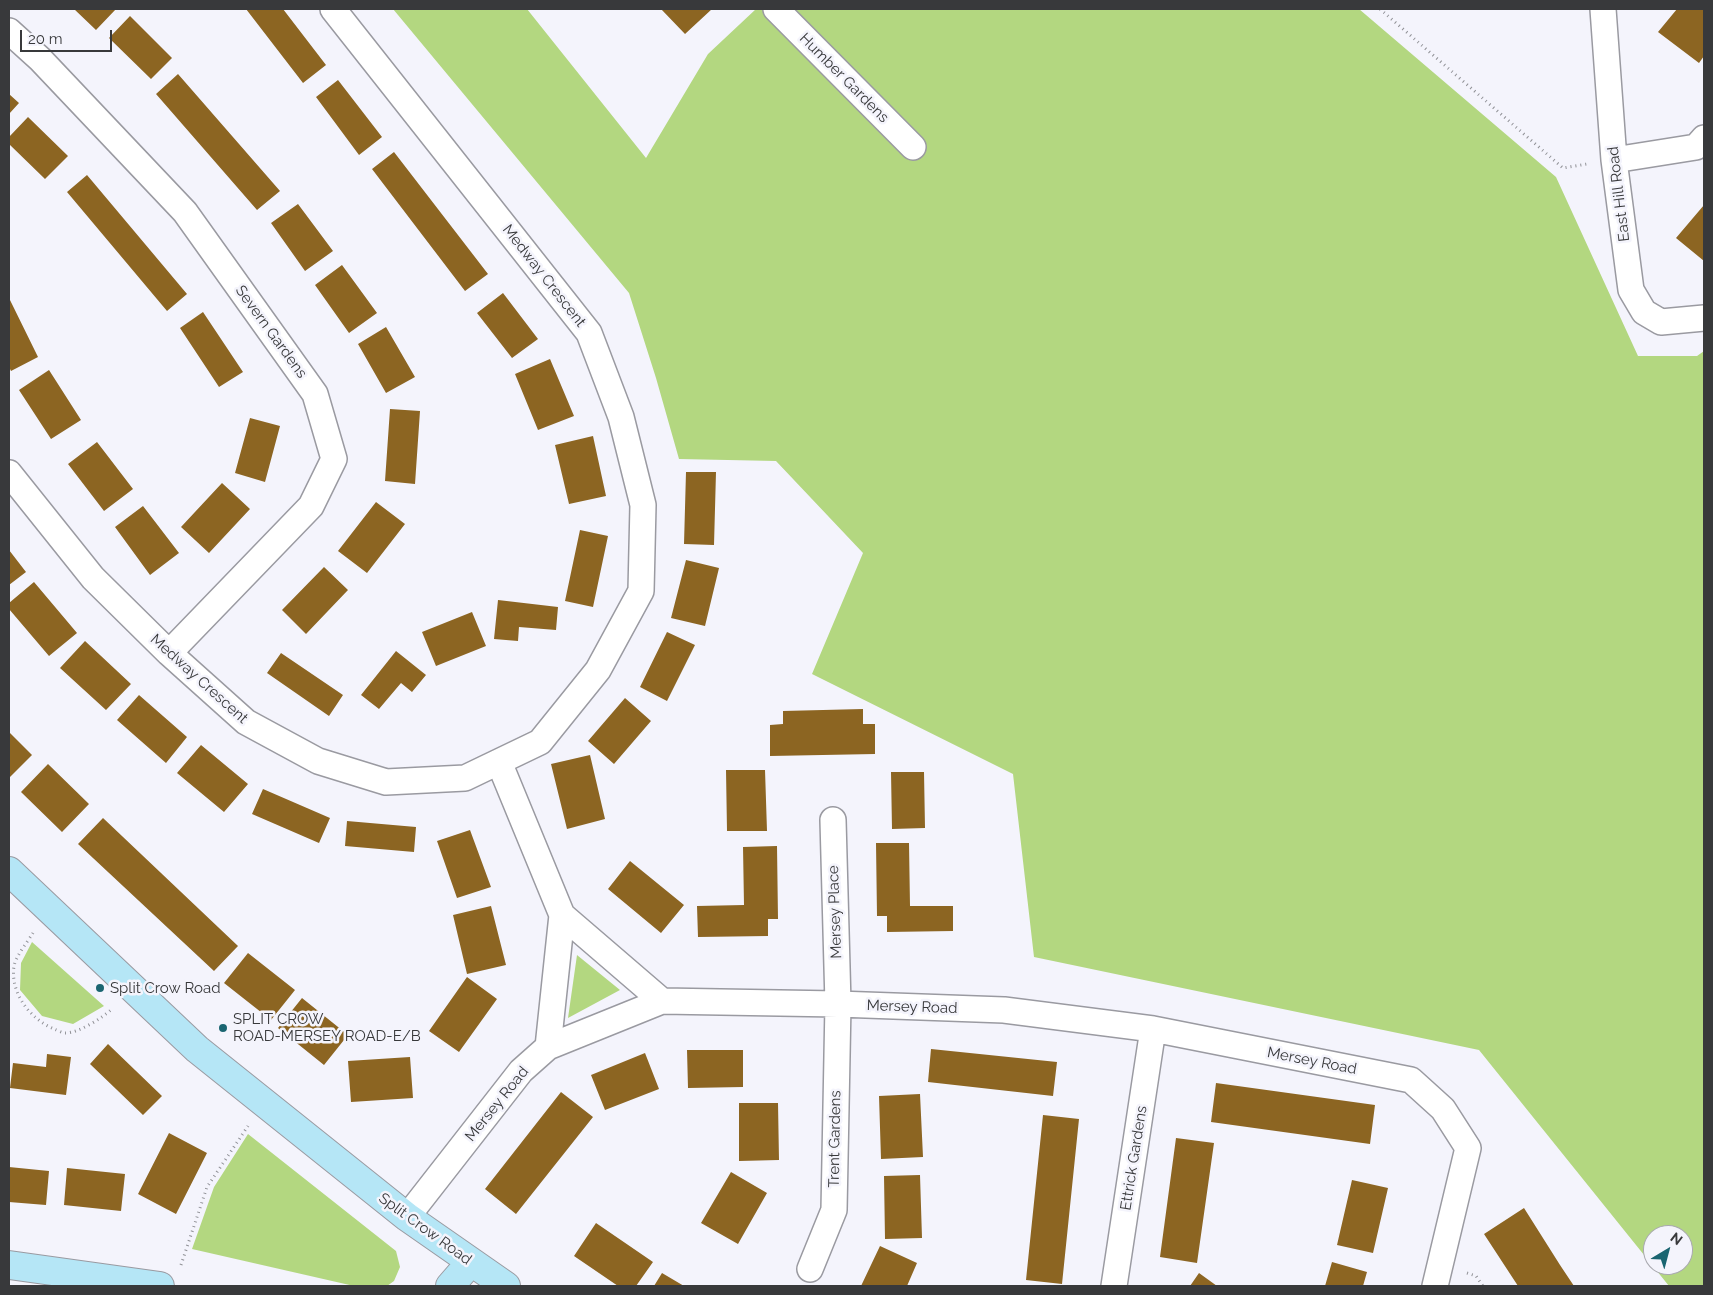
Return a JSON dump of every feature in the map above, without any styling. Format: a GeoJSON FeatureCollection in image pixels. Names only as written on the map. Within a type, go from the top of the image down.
{"type":"FeatureCollection","features":[{"type":"Feature","properties":{"kind":"street","name":"Medway Crescent"},"geometry":{"type":"LineString","coordinates":[[9,474],[93,578],[169,653],[246,722],[318,761],[386,782],[465,778],[540,742],[598,670],[641,591],[643,505],[621,417],[589,333],[333,9]]}},
{"type":"Feature","properties":{"kind":"street","name":"Humber Gardens"},"geometry":{"type":"LineString","coordinates":[[776,9],[913,147]]}},
{"type":"Feature","properties":{"kind":"street","name":"East Hill Road"},"geometry":{"type":"LineString","coordinates":[[1603,9],[1614,160],[1631,290],[1644,312],[1660,322],[1704,318]]}},
{"type":"Feature","properties":{"kind":"street","name":"Severn Gardens"},"geometry":{"type":"LineString","coordinates":[[9,31],[40,59],[185,212],[315,394],[334,459],[311,506],[169,653]]}},
{"type":"Feature","properties":{"kind":"street"},"geometry":{"type":"LineString","coordinates":[[1614,160],[1696,148],[1704,138]]}},
{"type":"Feature","properties":{"kind":"street"},"geometry":{"type":"LineString","coordinates":[[499,762],[562,915],[662,1001]]}},
{"type":"Feature","properties":{"kind":"street","name":"Mersey Place"},"geometry":{"type":"LineString","coordinates":[[833,820],[838,1004]]}},
{"type":"Feature","properties":{"kind":"street","name":"Split Crow Road"},"geometry":{"type":"LineString","coordinates":[[9,871],[197,1049],[407,1217],[506,1286]]}},
{"type":"Feature","properties":{"kind":"street"},"geometry":{"type":"LineString","coordinates":[[548,1047],[562,915]]}},
{"type":"Feature","properties":{"kind":"street","name":"Mersey Road"},"geometry":{"type":"LineString","coordinates":[[407,1217],[521,1071],[548,1047],[662,1001],[838,1004],[1004,1010],[1153,1029],[1411,1080],[1443,1109],[1468,1148],[1435,1286]]}},
{"type":"Feature","properties":{"kind":"street","name":"Trent Gardens"},"geometry":{"type":"LineString","coordinates":[[810,1269],[834,1210],[838,1004]]}},
{"type":"Feature","properties":{"kind":"street","name":"Ettrick Gardens"},"geometry":{"type":"LineString","coordinates":[[1114,1286],[1153,1029]]}},
{"type":"Feature","properties":{"kind":"street"},"geometry":{"type":"LineString","coordinates":[[450,1286],[470,1262]]}},
{"type":"Feature","properties":{"kind":"street"},"geometry":{"type":"LineString","coordinates":[[9,1265],[160,1286]]}},
{"type":"Feature","properties":{"kind":"path"},"geometry":{"type":"LineString","coordinates":[[1380,9],[1563,168],[1614,160]]}},
{"type":"Feature","properties":{"kind":"path"},"geometry":{"type":"LineString","coordinates":[[49,910],[25,944],[14,965],[15,989],[26,1008],[44,1024],[64,1033],[87,1026],[104,1016],[132,988]]}},
{"type":"Feature","properties":{"kind":"path"},"geometry":{"type":"LineString","coordinates":[[180,1268],[207,1187],[264,1103]]}},
{"type":"Feature","properties":{"kind":"green space"},"geometry":{"type":"Polygon","coordinates":[[[393,9],[527,9],[646,158],[708,54],[756,9],[1359,9],[1556,177],[1638,356],[1697,356],[1704,351],[1704,1286],[1669,1286],[1660,1275],[1693,1275],[1693,1225],[1643,1225],[1643,1254],[1479,1050],[1034,957],[1013,774],[812,674],[863,553],[776,461],[679,459],[629,293],[393,9]]]}},
{"type":"Feature","properties":{"kind":"green space"},"geometry":{"type":"Polygon","coordinates":[[[32,942],[104,1006],[73,1024],[42,1016],[20,990],[21,963],[32,942]]]}},
{"type":"Feature","properties":{"kind":"green space"},"geometry":{"type":"Polygon","coordinates":[[[577,955],[620,990],[568,1018],[577,955]]]}},
{"type":"Feature","properties":{"kind":"green space"},"geometry":{"type":"Polygon","coordinates":[[[248,1134],[396,1251],[400,1267],[394,1281],[387,1286],[354,1286],[192,1249],[214,1187],[248,1134]]]}},
{"type":"Feature","properties":{"kind":"building"},"geometry":{"type":"Polygon","coordinates":[[[74,9],[116,9],[96,30],[74,9]]]}},
{"type":"Feature","properties":{"kind":"building"},"geometry":{"type":"Polygon","coordinates":[[[246,9],[283,9],[326,65],[303,83],[246,9]]]}},
{"type":"Feature","properties":{"kind":"building"},"geometry":{"type":"Polygon","coordinates":[[[661,9],[712,9],[685,34],[661,9]]]}},
{"type":"Feature","properties":{"kind":"building"},"geometry":{"type":"Polygon","coordinates":[[[1677,9],[1704,9],[1704,56],[1699,63],[1658,32],[1677,9]]]}},
{"type":"Feature","properties":{"kind":"building"},"geometry":{"type":"Polygon","coordinates":[[[130,16],[172,58],[151,79],[109,38],[130,16]]]}},
{"type":"Feature","properties":{"kind":"building"},"geometry":{"type":"Polygon","coordinates":[[[178,74],[280,191],[257,210],[156,94],[178,74]]]}},
{"type":"Feature","properties":{"kind":"building"},"geometry":{"type":"Polygon","coordinates":[[[338,80],[382,137],[359,155],[316,97],[338,80]]]}},
{"type":"Feature","properties":{"kind":"building"},"geometry":{"type":"Polygon","coordinates":[[[9,94],[19,103],[9,114],[9,94]]]}},
{"type":"Feature","properties":{"kind":"building"},"geometry":{"type":"Polygon","coordinates":[[[28,117],[68,156],[45,179],[9,144],[9,137],[28,117]]]}},
{"type":"Feature","properties":{"kind":"building"},"geometry":{"type":"Polygon","coordinates":[[[394,152],[488,274],[465,291],[372,169],[394,152]]]}},
{"type":"Feature","properties":{"kind":"building"},"geometry":{"type":"Polygon","coordinates":[[[87,175],[187,294],[167,311],[67,192],[87,175]]]}},
{"type":"Feature","properties":{"kind":"building"},"geometry":{"type":"Polygon","coordinates":[[[298,204],[333,251],[305,271],[271,223],[298,204]]]}},
{"type":"Feature","properties":{"kind":"building"},"geometry":{"type":"Polygon","coordinates":[[[1704,205],[1704,261],[1676,238],[1704,205]]]}},
{"type":"Feature","properties":{"kind":"building"},"geometry":{"type":"Polygon","coordinates":[[[342,265],[377,313],[349,333],[315,285],[342,265]]]}},
{"type":"Feature","properties":{"kind":"building"},"geometry":{"type":"Polygon","coordinates":[[[503,293],[538,339],[512,358],[477,313],[503,293]]]}},
{"type":"Feature","properties":{"kind":"building"},"geometry":{"type":"Polygon","coordinates":[[[9,298],[38,357],[11,371],[9,367],[9,298]]]}},
{"type":"Feature","properties":{"kind":"building"},"geometry":{"type":"Polygon","coordinates":[[[203,312],[243,372],[219,387],[180,328],[203,312]]]}},
{"type":"Feature","properties":{"kind":"building"},"geometry":{"type":"Polygon","coordinates":[[[386,327],[415,377],[386,393],[358,344],[386,327]]]}},
{"type":"Feature","properties":{"kind":"building"},"geometry":{"type":"Polygon","coordinates":[[[550,359],[574,416],[538,430],[515,374],[550,359]]]}},
{"type":"Feature","properties":{"kind":"building"},"geometry":{"type":"Polygon","coordinates":[[[49,370],[81,420],[51,439],[19,390],[49,370]]]}},
{"type":"Feature","properties":{"kind":"building"},"geometry":{"type":"Polygon","coordinates":[[[390,409],[420,411],[415,484],[385,481],[390,409]]]}},
{"type":"Feature","properties":{"kind":"building"},"geometry":{"type":"Polygon","coordinates":[[[250,418],[280,426],[265,482],[235,473],[250,418]]]}},
{"type":"Feature","properties":{"kind":"building"},"geometry":{"type":"Polygon","coordinates":[[[593,436],[606,496],[569,504],[555,445],[593,436]]]}},
{"type":"Feature","properties":{"kind":"building"},"geometry":{"type":"Polygon","coordinates":[[[97,442],[133,489],[104,511],[68,464],[97,442]]]}},
{"type":"Feature","properties":{"kind":"building"},"geometry":{"type":"Polygon","coordinates":[[[686,472],[716,472],[714,545],[684,544],[686,472]]]}},
{"type":"Feature","properties":{"kind":"building"},"geometry":{"type":"Polygon","coordinates":[[[222,483],[250,509],[209,553],[181,527],[222,483]]]}},
{"type":"Feature","properties":{"kind":"building"},"geometry":{"type":"Polygon","coordinates":[[[376,502],[405,524],[367,573],[338,551],[376,502]]]}},
{"type":"Feature","properties":{"kind":"building"},"geometry":{"type":"Polygon","coordinates":[[[143,506],[179,553],[150,575],[115,527],[143,506]]]}},
{"type":"Feature","properties":{"kind":"building"},"geometry":{"type":"Polygon","coordinates":[[[580,530],[608,536],[593,607],[565,601],[580,530]]]}},
{"type":"Feature","properties":{"kind":"building"},"geometry":{"type":"Polygon","coordinates":[[[9,550],[26,572],[9,585],[9,550]]]}},
{"type":"Feature","properties":{"kind":"building"},"geometry":{"type":"Polygon","coordinates":[[[686,560],[719,568],[705,626],[671,618],[686,560]]]}},
{"type":"Feature","properties":{"kind":"building"},"geometry":{"type":"Polygon","coordinates":[[[324,567],[348,590],[306,634],[282,610],[324,567]]]}},
{"type":"Feature","properties":{"kind":"building"},"geometry":{"type":"Polygon","coordinates":[[[34,582],[77,633],[49,656],[9,609],[9,603],[34,582]]]}},
{"type":"Feature","properties":{"kind":"building"},"geometry":{"type":"Polygon","coordinates":[[[498,600],[558,607],[556,630],[519,627],[518,641],[494,639],[498,600]]]}},
{"type":"Feature","properties":{"kind":"building"},"geometry":{"type":"Polygon","coordinates":[[[472,612],[486,646],[436,666],[422,632],[472,612]]]}},
{"type":"Feature","properties":{"kind":"building"},"geometry":{"type":"Polygon","coordinates":[[[667,632],[695,645],[667,701],[640,687],[667,632]]]}},
{"type":"Feature","properties":{"kind":"building"},"geometry":{"type":"Polygon","coordinates":[[[85,641],[131,684],[106,710],[60,668],[85,641]]]}},
{"type":"Feature","properties":{"kind":"building"},"geometry":{"type":"Polygon","coordinates":[[[396,651],[426,675],[412,692],[401,683],[379,709],[361,695],[396,651]]]}},
{"type":"Feature","properties":{"kind":"building"},"geometry":{"type":"Polygon","coordinates":[[[281,653],[343,695],[329,716],[267,673],[281,653]]]}},
{"type":"Feature","properties":{"kind":"building"},"geometry":{"type":"Polygon","coordinates":[[[139,695],[187,737],[166,763],[117,720],[139,695]]]}},
{"type":"Feature","properties":{"kind":"building"},"geometry":{"type":"Polygon","coordinates":[[[625,698],[651,721],[614,764],[588,741],[625,698]]]}},
{"type":"Feature","properties":{"kind":"building"},"geometry":{"type":"Polygon","coordinates":[[[863,709],[863,724],[875,724],[875,754],[770,756],[770,725],[783,724],[783,711],[863,709]]]}},
{"type":"Feature","properties":{"kind":"building"},"geometry":{"type":"Polygon","coordinates":[[[9,732],[32,755],[10,777],[9,775],[9,732]]]}},
{"type":"Feature","properties":{"kind":"building"},"geometry":{"type":"Polygon","coordinates":[[[201,745],[248,784],[224,812],[177,773],[201,745]]]}},
{"type":"Feature","properties":{"kind":"building"},"geometry":{"type":"Polygon","coordinates":[[[590,755],[605,819],[567,829],[551,764],[590,755]]]}},
{"type":"Feature","properties":{"kind":"building"},"geometry":{"type":"Polygon","coordinates":[[[48,764],[89,804],[62,832],[21,792],[48,764]]]}},
{"type":"Feature","properties":{"kind":"building"},"geometry":{"type":"Polygon","coordinates":[[[726,770],[765,770],[767,831],[727,831],[726,770]]]}},
{"type":"Feature","properties":{"kind":"building"},"geometry":{"type":"Polygon","coordinates":[[[891,772],[924,772],[925,828],[892,829],[891,772]]]}},
{"type":"Feature","properties":{"kind":"building"},"geometry":{"type":"Polygon","coordinates":[[[263,789],[330,818],[319,843],[252,814],[263,789]]]}},
{"type":"Feature","properties":{"kind":"building"},"geometry":{"type":"Polygon","coordinates":[[[103,818],[238,946],[214,971],[78,844],[103,818]]]}},
{"type":"Feature","properties":{"kind":"building"},"geometry":{"type":"Polygon","coordinates":[[[347,821],[416,827],[414,852],[345,846],[347,821]]]}},
{"type":"Feature","properties":{"kind":"building"},"geometry":{"type":"Polygon","coordinates":[[[470,830],[491,887],[457,898],[437,841],[470,830]]]}},
{"type":"Feature","properties":{"kind":"building"},"geometry":{"type":"Polygon","coordinates":[[[876,843],[909,843],[910,906],[953,906],[953,931],[887,932],[887,916],[877,916],[876,843]]]}},
{"type":"Feature","properties":{"kind":"building"},"geometry":{"type":"Polygon","coordinates":[[[777,846],[778,919],[768,919],[768,936],[698,937],[697,906],[744,905],[743,847],[777,846]]]}},
{"type":"Feature","properties":{"kind":"building"},"geometry":{"type":"Polygon","coordinates":[[[630,861],[684,905],[661,933],[608,889],[630,861]]]}},
{"type":"Feature","properties":{"kind":"building"},"geometry":{"type":"Polygon","coordinates":[[[491,906],[506,965],[467,974],[453,915],[491,906]]]}},
{"type":"Feature","properties":{"kind":"building"},"geometry":{"type":"Polygon","coordinates":[[[248,953],[295,990],[271,1020],[224,983],[248,953]]]}},
{"type":"Feature","properties":{"kind":"building"},"geometry":{"type":"Polygon","coordinates":[[[467,977],[497,999],[459,1052],[429,1031],[467,977]]]}},
{"type":"Feature","properties":{"kind":"building"},"geometry":{"type":"Polygon","coordinates":[[[302,998],[348,1035],[324,1065],[278,1028],[302,998]]]}},
{"type":"Feature","properties":{"kind":"building"},"geometry":{"type":"Polygon","coordinates":[[[108,1044],[162,1096],[143,1115],[90,1064],[108,1044]]]}},
{"type":"Feature","properties":{"kind":"building"},"geometry":{"type":"Polygon","coordinates":[[[931,1049],[1057,1062],[1053,1096],[928,1082],[931,1049]]]}},
{"type":"Feature","properties":{"kind":"building"},"geometry":{"type":"Polygon","coordinates":[[[687,1050],[743,1050],[743,1087],[688,1088],[687,1050]]]}},
{"type":"Feature","properties":{"kind":"building"},"geometry":{"type":"Polygon","coordinates":[[[645,1053],[659,1089],[605,1110],[591,1075],[645,1053]]]}},
{"type":"Feature","properties":{"kind":"building"},"geometry":{"type":"Polygon","coordinates":[[[47,1054],[71,1057],[66,1095],[10,1088],[13,1063],[46,1067],[47,1054]]]}},
{"type":"Feature","properties":{"kind":"building"},"geometry":{"type":"Polygon","coordinates":[[[410,1057],[413,1098],[351,1102],[348,1061],[410,1057]]]}},
{"type":"Feature","properties":{"kind":"building"},"geometry":{"type":"Polygon","coordinates":[[[1216,1083],[1375,1105],[1370,1144],[1211,1122],[1216,1083]]]}},
{"type":"Feature","properties":{"kind":"building"},"geometry":{"type":"Polygon","coordinates":[[[561,1092],[593,1117],[516,1214],[485,1189],[561,1092]]]}},
{"type":"Feature","properties":{"kind":"building"},"geometry":{"type":"Polygon","coordinates":[[[920,1094],[923,1157],[881,1159],[879,1096],[920,1094]]]}},
{"type":"Feature","properties":{"kind":"building"},"geometry":{"type":"Polygon","coordinates":[[[739,1103],[778,1103],[779,1160],[739,1161],[739,1103]]]}},
{"type":"Feature","properties":{"kind":"building"},"geometry":{"type":"Polygon","coordinates":[[[1043,1115],[1079,1119],[1062,1284],[1026,1280],[1043,1115]]]}},
{"type":"Feature","properties":{"kind":"building"},"geometry":{"type":"Polygon","coordinates":[[[169,1133],[207,1153],[176,1214],[138,1194],[169,1133]]]}},
{"type":"Feature","properties":{"kind":"building"},"geometry":{"type":"Polygon","coordinates":[[[1176,1138],[1214,1143],[1197,1263],[1160,1257],[1176,1138]]]}},
{"type":"Feature","properties":{"kind":"building"},"geometry":{"type":"Polygon","coordinates":[[[9,1167],[49,1171],[46,1205],[9,1202],[9,1167]]]}},
{"type":"Feature","properties":{"kind":"building"},"geometry":{"type":"Polygon","coordinates":[[[67,1168],[125,1174],[121,1211],[64,1205],[67,1168]]]}},
{"type":"Feature","properties":{"kind":"building"},"geometry":{"type":"Polygon","coordinates":[[[731,1172],[767,1193],[738,1244],[701,1223],[731,1172]]]}},
{"type":"Feature","properties":{"kind":"building"},"geometry":{"type":"Polygon","coordinates":[[[920,1175],[922,1238],[885,1239],[884,1176],[920,1175]]]}},
{"type":"Feature","properties":{"kind":"building"},"geometry":{"type":"Polygon","coordinates":[[[1352,1180],[1388,1188],[1373,1253],[1337,1245],[1352,1180]]]}},
{"type":"Feature","properties":{"kind":"building"},"geometry":{"type":"Polygon","coordinates":[[[1524,1208],[1574,1286],[1518,1286],[1484,1234],[1524,1208]]]}},
{"type":"Feature","properties":{"kind":"building"},"geometry":{"type":"Polygon","coordinates":[[[596,1223],[653,1262],[636,1286],[618,1286],[574,1256],[596,1223]]]}},
{"type":"Feature","properties":{"kind":"building"},"geometry":{"type":"Polygon","coordinates":[[[880,1246],[917,1263],[907,1286],[861,1286],[880,1246]]]}},
{"type":"Feature","properties":{"kind":"building"},"geometry":{"type":"Polygon","coordinates":[[[1332,1262],[1367,1272],[1363,1286],[1325,1286],[1332,1262]]]}},
{"type":"Feature","properties":{"kind":"building"},"geometry":{"type":"Polygon","coordinates":[[[662,1273],[684,1286],[654,1286],[662,1273]]]}},
{"type":"Feature","properties":{"kind":"building"},"geometry":{"type":"Polygon","coordinates":[[[1199,1273],[1217,1286],[1190,1286],[1199,1273]]]}},
{"type":"Feature","properties":{"kind":"place","name":"Split Crow Road"},"geometry":{"type":"Point","coordinates":[100,988]}},
{"type":"Feature","properties":{"kind":"place","name":"SPLIT CROW ROAD-MERSEY ROAD-E/B"},"geometry":{"type":"Point","coordinates":[223,1028]}}]}
